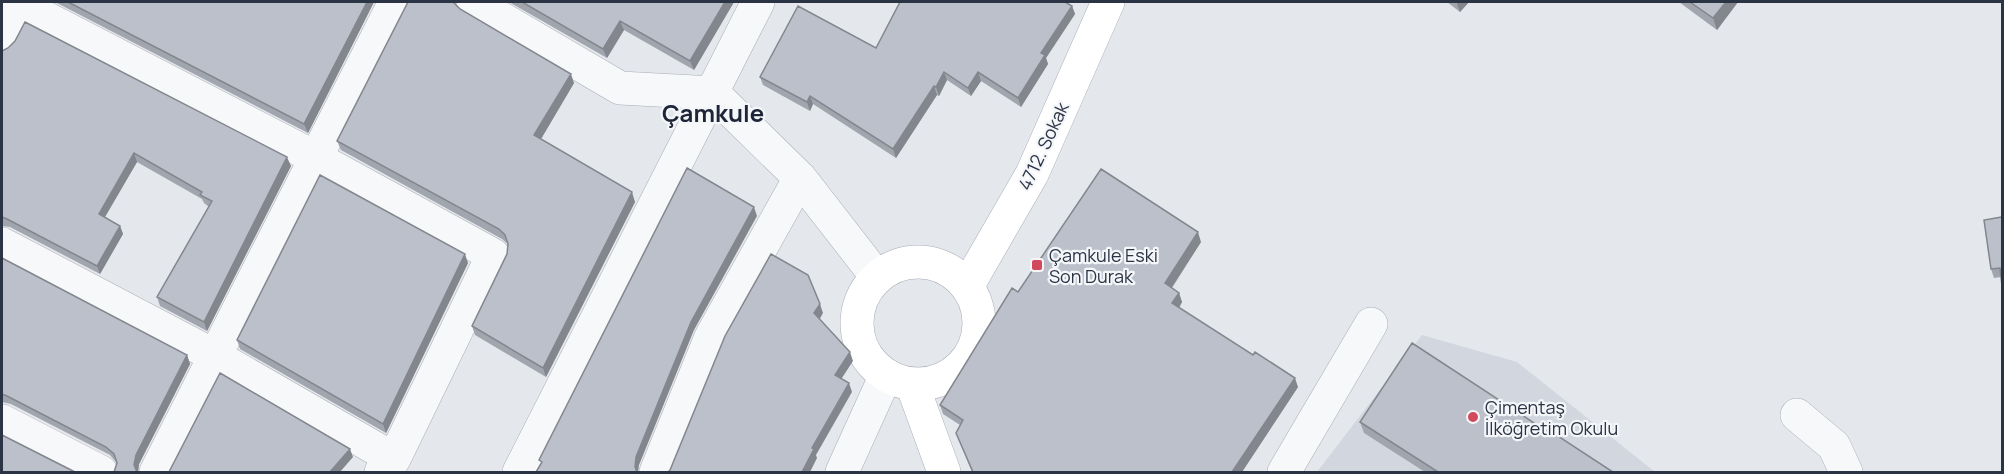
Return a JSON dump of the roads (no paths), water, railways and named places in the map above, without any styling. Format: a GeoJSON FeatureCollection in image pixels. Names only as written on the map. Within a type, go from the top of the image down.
{"type":"FeatureCollection","features":[{"type":"Feature","properties":{"kind":"street"},"geometry":{"type":"LineString","coordinates":[[2,42],[20,2],[316,158],[493,255],[387,466],[214,356],[2,244]]}},
{"type":"Feature","properties":{"kind":"street"},"geometry":{"type":"LineString","coordinates":[[156,472],[395,2]]}},
{"type":"Feature","properties":{"kind":"street"},"geometry":{"type":"LineString","coordinates":[[473,2],[620,88],[713,93],[800,178],[877,277]]}},
{"type":"Feature","properties":{"kind":"street"},"geometry":{"type":"LineString","coordinates":[[519,472],[758,2]]}},
{"type":"Feature","properties":{"kind":"street","name":"4712. Sokak"},"geometry":{"type":"LineString","coordinates":[[968,285],[1032,174],[1108,2]]}},
{"type":"Feature","properties":{"kind":"street"},"geometry":{"type":"LineString","coordinates":[[656,472],[711,337],[800,178]]}},
{"type":"Feature","properties":{"kind":"street"},"geometry":{"type":"LineString","coordinates":[[914,261],[934,263],[952,271],[968,285],[977,303],[980,323],[976,343],[967,361],[951,374],[933,383],[899,380],[872,363],[862,348],[857,331],[857,312],[864,294],[877,277],[894,266],[914,261]]}},
{"type":"Feature","properties":{"kind":"street"},"geometry":{"type":"LineString","coordinates":[[1284,472],[1371,324]]}},
{"type":"Feature","properties":{"kind":"street"},"geometry":{"type":"LineString","coordinates":[[842,472],[899,380]]}},
{"type":"Feature","properties":{"kind":"street"},"geometry":{"type":"LineString","coordinates":[[899,380],[944,472]]}},
{"type":"Feature","properties":{"kind":"street"},"geometry":{"type":"LineString","coordinates":[[1797,416],[1834,446],[1846,472]]}},
{"type":"Feature","properties":{"kind":"street"},"geometry":{"type":"LineString","coordinates":[[2,421],[101,472]]}},
{"type":"Feature","properties":{"kind":"place","name":"Çamkule Eski Son Durak"},"geometry":{"type":"Point","coordinates":[1037,265]}},
{"type":"Feature","properties":{"kind":"place","name":"Çimentaş İlköğretim Okulu"},"geometry":{"type":"Point","coordinates":[1473,417]}},
{"type":"Feature","properties":{"kind":"district","name":"Çamkule"},"geometry":{"type":"Point","coordinates":[713,112]}}]}
